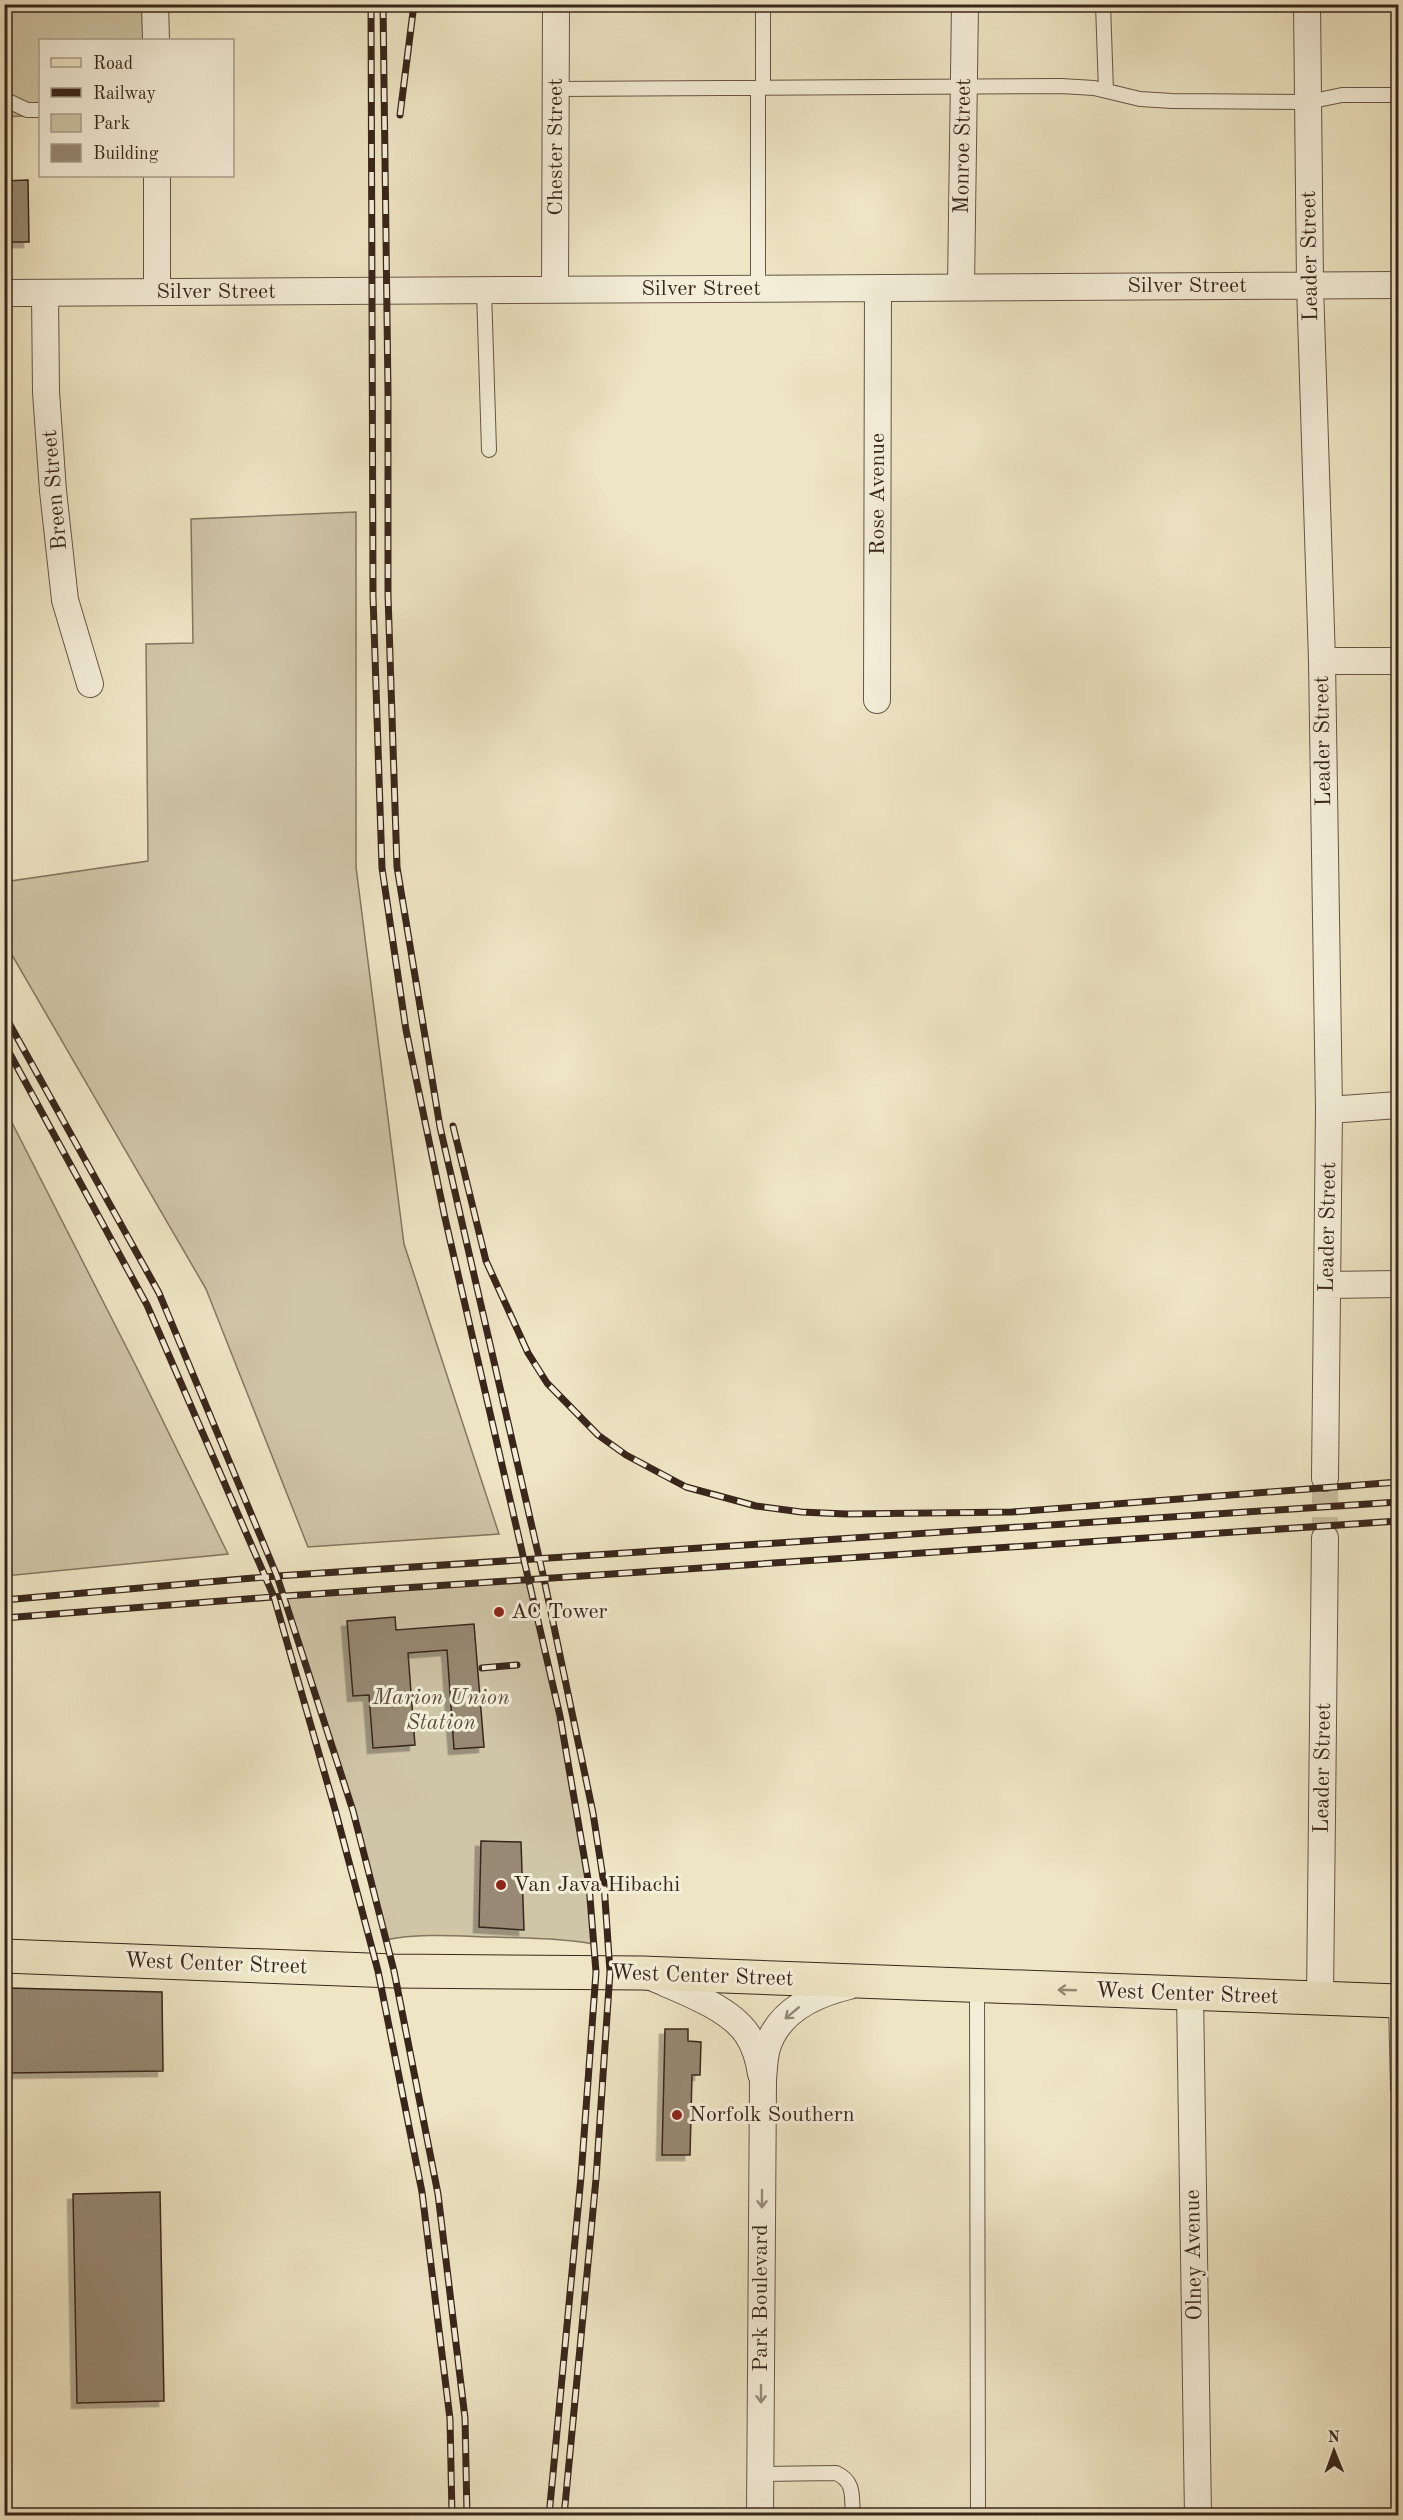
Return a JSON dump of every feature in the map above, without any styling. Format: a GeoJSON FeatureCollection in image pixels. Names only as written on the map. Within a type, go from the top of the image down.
{"type":"FeatureCollection","features":[{"type":"Feature","properties":{"kind":"main road","name":"West Center Street"},"geometry":{"type":"LineString","coordinates":[[4,1956],[394,1971],[642,1973],[1397,2001]]}},
{"type":"Feature","properties":{"kind":"street"},"geometry":{"type":"LineString","coordinates":[[155,4],[156,39]]}},
{"type":"Feature","properties":{"kind":"street","name":"Chester Street"},"geometry":{"type":"LineString","coordinates":[[555,290],[556,4]]}},
{"type":"Feature","properties":{"kind":"street","name":"Monroe Street"},"geometry":{"type":"LineString","coordinates":[[961,287],[965,4]]}},
{"type":"Feature","properties":{"kind":"street","name":"Leader Street"},"geometry":{"type":"LineString","coordinates":[[1307,4],[1310,285],[1322,661],[1329,1110],[1325,1478]]}},
{"type":"Feature","properties":{"kind":"street"},"geometry":{"type":"LineString","coordinates":[[157,177],[158,292]]}},
{"type":"Feature","properties":{"kind":"street","name":"Silver Street"},"geometry":{"type":"LineString","coordinates":[[4,293],[1398,285]]}},
{"type":"Feature","properties":{"kind":"street","name":"Rose Avenue"},"geometry":{"type":"LineString","coordinates":[[877,700],[878,288]]}},
{"type":"Feature","properties":{"kind":"street","name":"Breen Street"},"geometry":{"type":"LineString","coordinates":[[45,293],[46,392],[53,490],[65,600],[90,684]]}},
{"type":"Feature","properties":{"kind":"street"},"geometry":{"type":"LineString","coordinates":[[1322,661],[1398,661]]}},
{"type":"Feature","properties":{"kind":"street"},"geometry":{"type":"LineString","coordinates":[[1329,1110],[1398,1106]]}},
{"type":"Feature","properties":{"kind":"street"},"geometry":{"type":"LineString","coordinates":[[1327,1284],[1398,1284]]}},
{"type":"Feature","properties":{"kind":"street","name":"Leader Street"},"geometry":{"type":"LineString","coordinates":[[1320,1999],[1325,1538]]}},
{"type":"Feature","properties":{"kind":"street","name":"Park Boulevard"},"geometry":{"type":"LineString","coordinates":[[642,1973],[725,2014],[747,2033],[758,2057],[763,2080]]}},
{"type":"Feature","properties":{"kind":"street","name":"Park Boulevard"},"geometry":{"type":"LineString","coordinates":[[760,2516],[763,2080],[767,2048],[782,2022],[800,2006],[817,1996],[864,1982]]}},
{"type":"Feature","properties":{"kind":"street","name":"Olney Avenue"},"geometry":{"type":"LineString","coordinates":[[1190,1994],[1198,2516]]}},
{"type":"Feature","properties":{"kind":"lane"},"geometry":{"type":"LineString","coordinates":[[758,288],[763,4]]}},
{"type":"Feature","properties":{"kind":"lane"},"geometry":{"type":"LineString","coordinates":[[1103,4],[1106,91]]}},
{"type":"Feature","properties":{"kind":"lane"},"geometry":{"type":"LineString","coordinates":[[556,89],[1061,86],[1095,88],[1140,99],[1308,102],[1342,95],[1398,94]]}},
{"type":"Feature","properties":{"kind":"lane"},"geometry":{"type":"LineString","coordinates":[[4,99],[27,110],[39,110]]}},
{"type":"Feature","properties":{"kind":"lane"},"geometry":{"type":"LineString","coordinates":[[484,290],[489,450]]}},
{"type":"Feature","properties":{"kind":"lane"},"geometry":{"type":"LineString","coordinates":[[977,1986],[978,2516]]}},
{"type":"Feature","properties":{"kind":"lane"},"geometry":{"type":"LineString","coordinates":[[1397,2001],[1398,2089]]}},
{"type":"Feature","properties":{"kind":"lane"},"geometry":{"type":"LineString","coordinates":[[760,2474],[836,2473],[846,2478],[851,2486],[853,2516]]}},
{"type":"Feature","properties":{"kind":"green space"},"geometry":{"type":"Polygon","coordinates":[[[4,5],[142,5],[143,39],[39,39],[39,115],[5,117],[4,5]]]}},
{"type":"Feature","properties":{"kind":"green space"},"geometry":{"type":"Polygon","coordinates":[[[356,512],[356,867],[404,1244],[499,1534],[308,1547],[206,1289],[5,943],[4,882],[148,861],[146,644],[193,643],[191,519],[356,512]]]}},
{"type":"Feature","properties":{"kind":"green space"},"geometry":{"type":"Polygon","coordinates":[[[5,1109],[138,1370],[228,1554],[5,1576],[5,1109]]]}},
{"type":"Feature","properties":{"kind":"green space","name":"Marion Union Station"},"geometry":{"type":"Polygon","coordinates":[[[529,1580],[559,1716],[576,1807],[593,1944],[543,1939],[452,1936],[411,1936],[385,1940],[353,1811],[285,1596],[529,1580]]]}},
{"type":"Feature","properties":{"kind":"building"},"geometry":{"type":"Polygon","coordinates":[[[28,180],[29,242],[4,242],[4,181],[28,180]]]}},
{"type":"Feature","properties":{"kind":"building","name":"Marion Union Station"},"geometry":{"type":"Polygon","coordinates":[[[395,1617],[396,1630],[474,1624],[484,1747],[454,1749],[447,1650],[408,1653],[415,1745],[373,1748],[369,1695],[353,1696],[347,1621],[395,1617]]]}},
{"type":"Feature","properties":{"kind":"building","name":"Van Java Hibachi"},"geometry":{"type":"Polygon","coordinates":[[[481,1841],[521,1842],[524,1930],[479,1927],[481,1841]]]}},
{"type":"Feature","properties":{"kind":"building"},"geometry":{"type":"Polygon","coordinates":[[[9,1988],[162,1992],[163,2071],[9,2073],[9,1988]]]}},
{"type":"Feature","properties":{"kind":"building","name":"Norfolk Southern"},"geometry":{"type":"Polygon","coordinates":[[[665,2029],[688,2029],[688,2041],[701,2042],[700,2075],[692,2075],[690,2155],[662,2155],[665,2029]]]}},
{"type":"Feature","properties":{"kind":"building"},"geometry":{"type":"Polygon","coordinates":[[[160,2192],[164,2401],[77,2403],[73,2194],[160,2192]]]}},
{"type":"Feature","properties":{"kind":"tunnel"},"geometry":{"type":"LineString","coordinates":[[1325,1478],[1325,1538]]}},
{"type":"Feature","properties":{"kind":"railway"},"geometry":{"type":"LineString","coordinates":[[371,4],[373,596],[382,868],[406,1030],[445,1218],[560,1716],[589,1885],[596,1972],[581,2177],[549,2516]]}},
{"type":"Feature","properties":{"kind":"railway"},"geometry":{"type":"LineString","coordinates":[[383,4],[388,595],[397,867],[440,1127],[544,1579],[593,1813],[604,1884],[610,1972],[596,2179],[564,2516]]}},
{"type":"Feature","properties":{"kind":"railway"},"geometry":{"type":"LineString","coordinates":[[400,115],[414,4]]}},
{"type":"Feature","properties":{"kind":"railway"},"geometry":{"type":"LineString","coordinates":[[4,1014],[159,1293],[277,1576],[353,1811],[394,1971],[438,2194],[465,2418],[467,2516]]}},
{"type":"Feature","properties":{"kind":"railway"},"geometry":{"type":"LineString","coordinates":[[4,1043],[147,1305],[274,1597],[336,1813],[378,1971],[422,2192],[450,2419],[452,2516]]}},
{"type":"Feature","properties":{"kind":"railway"},"geometry":{"type":"LineString","coordinates":[[453,1126],[486,1261],[528,1353],[547,1383],[598,1435],[626,1455],[686,1487],[756,1506],[801,1512],[846,1514],[1012,1512],[1398,1482]]}},
{"type":"Feature","properties":{"kind":"railway"},"geometry":{"type":"LineString","coordinates":[[4,1600],[277,1576],[1398,1502]]}},
{"type":"Feature","properties":{"kind":"railway"},"geometry":{"type":"LineString","coordinates":[[4,1618],[285,1596],[1398,1521]]}},
{"type":"Feature","properties":{"kind":"railway"},"geometry":{"type":"LineString","coordinates":[[482,1668],[517,1665]]}},
{"type":"Feature","properties":{"kind":"place","name":"AC Tower"},"geometry":{"type":"Point","coordinates":[499,1612]}},
{"type":"Feature","properties":{"kind":"place","name":"Van Java Hibachi"},"geometry":{"type":"Point","coordinates":[501,1885]}},
{"type":"Feature","properties":{"kind":"place","name":"Norfolk Southern"},"geometry":{"type":"Point","coordinates":[677,2115]}}]}
